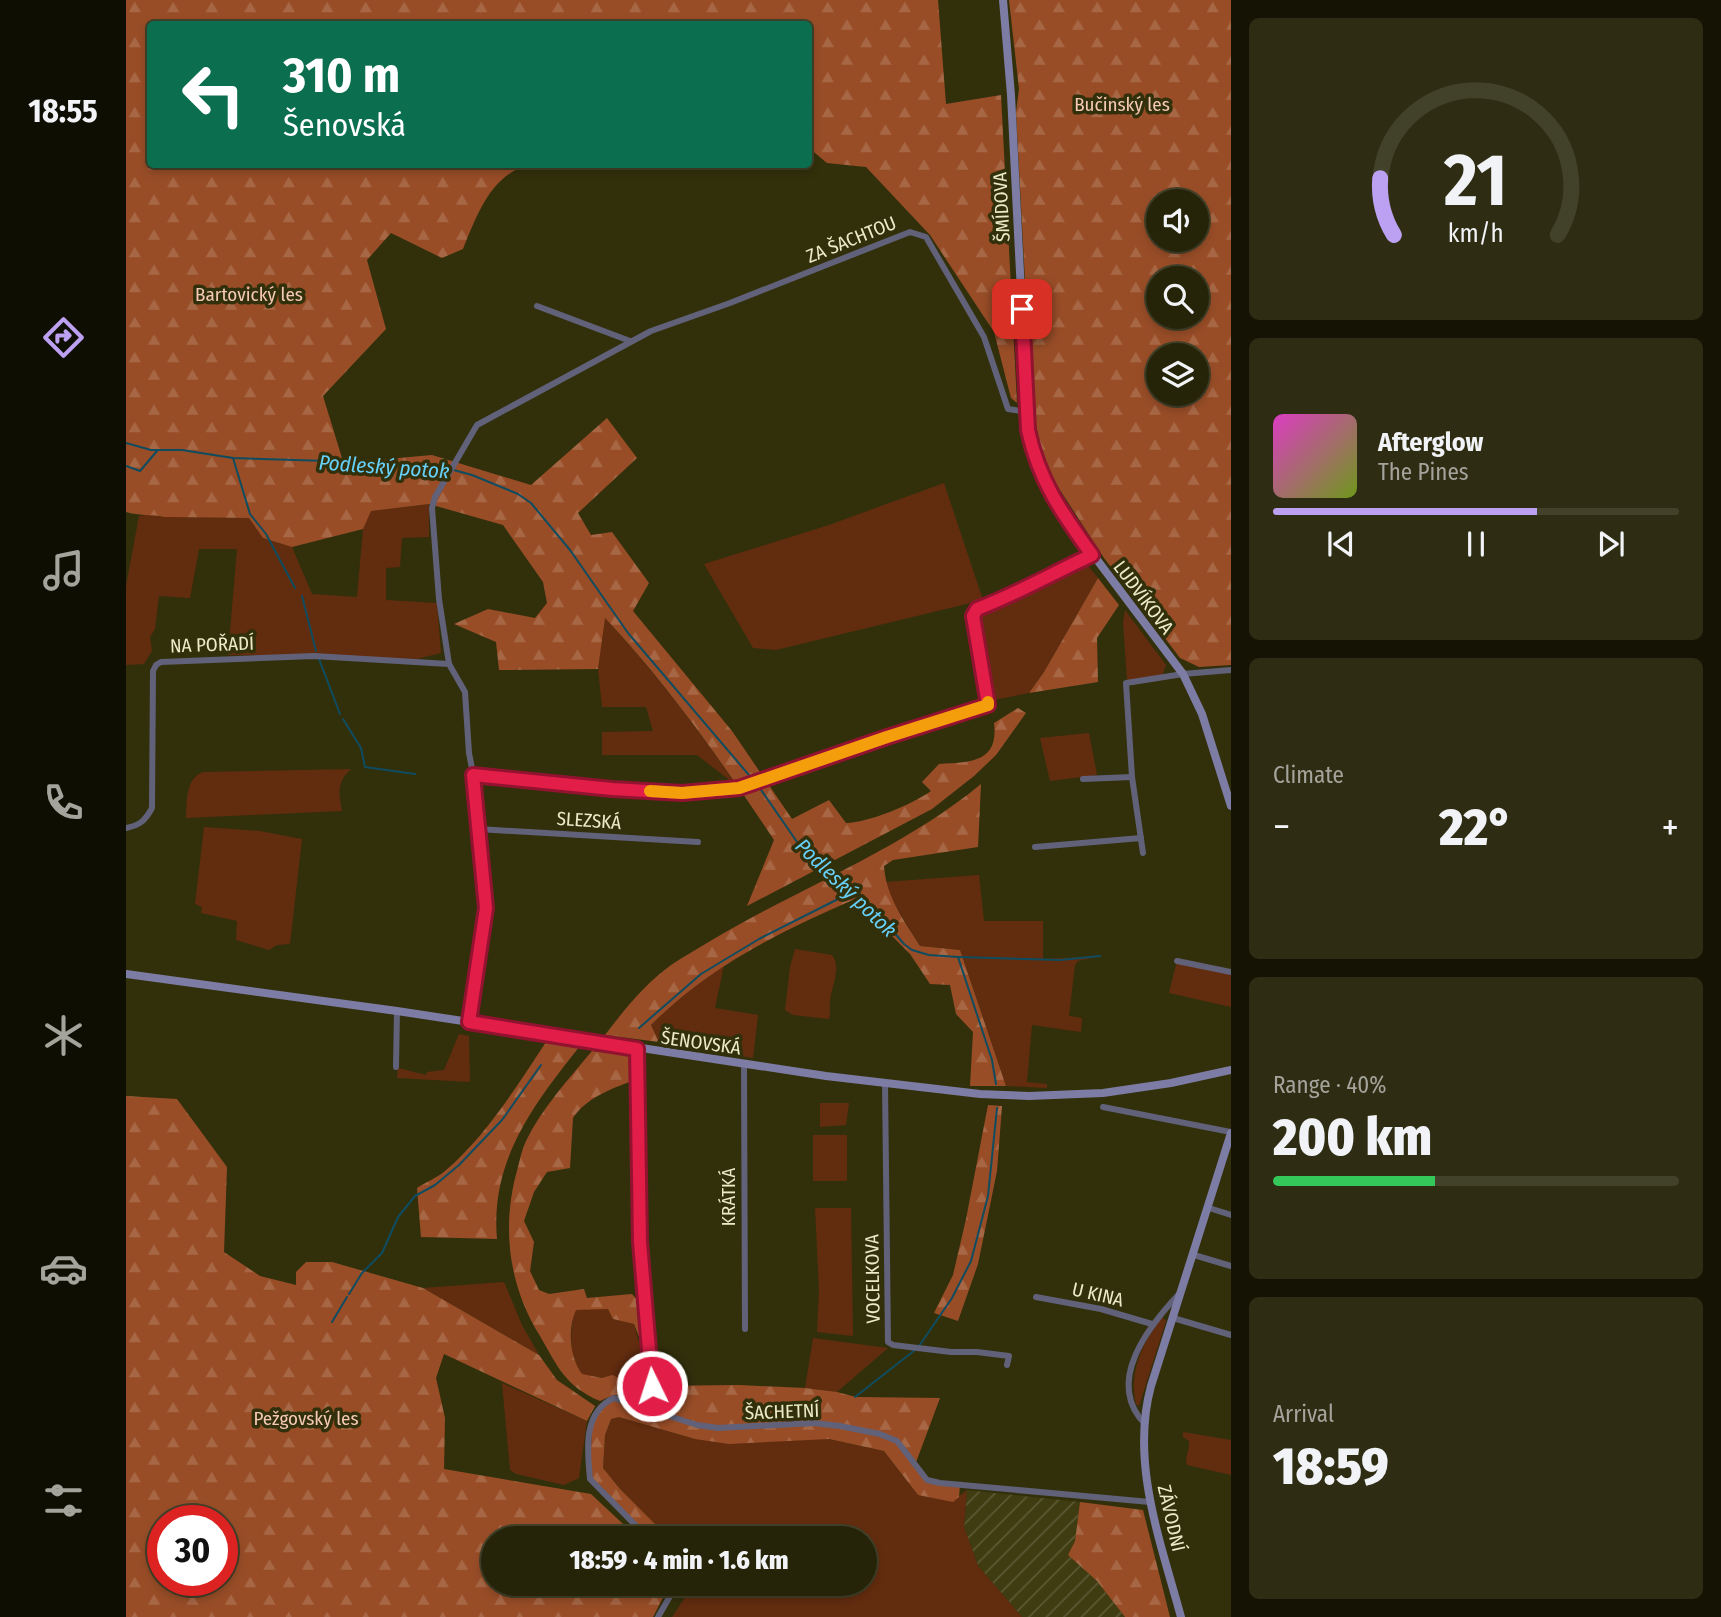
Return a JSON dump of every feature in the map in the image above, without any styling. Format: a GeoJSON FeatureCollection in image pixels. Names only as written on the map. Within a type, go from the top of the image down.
{"type":"FeatureCollection","features":[{"type":"Feature","properties":{"kind":"street","name":"ŠMÍDOVA"},"geometry":{"type":"LineString","coordinates":[[1003,0],[1012,95],[1027,412]]}},
{"type":"Feature","properties":{"kind":"street","name":"ZA ŠACHTOU"},"geometry":{"type":"LineString","coordinates":[[449,664],[439,599],[432,508],[454,460],[477,425],[630,341],[910,232],[926,237],[984,337],[1008,409],[1027,412]]}},
{"type":"Feature","properties":{"kind":"street"},"geometry":{"type":"LineString","coordinates":[[537,306],[630,341]]}},
{"type":"Feature","properties":{"kind":"street","name":"LUDVÍKOVA"},"geometry":{"type":"LineString","coordinates":[[1027,412],[1028,430],[1039,471],[1058,508],[1183,674],[1202,714],[1231,806]]}},
{"type":"Feature","properties":{"kind":"street","name":"SLEZSKÁ"},"geometry":{"type":"LineString","coordinates":[[473,775],[682,793],[739,788],[988,705],[973,616],[977,609],[1021,592],[1052,573],[1092,555]]}},
{"type":"Feature","properties":{"kind":"street","name":"NA POŘADÍ"},"geometry":{"type":"LineString","coordinates":[[126,828],[137,826],[146,820],[152,808],[153,671],[161,662],[314,656],[449,664]]}},
{"type":"Feature","properties":{"kind":"street"},"geometry":{"type":"LineString","coordinates":[[449,664],[465,692],[469,752],[483,854],[486,908],[469,1022]]}},
{"type":"Feature","properties":{"kind":"street"},"geometry":{"type":"LineString","coordinates":[[1143,853],[1132,777],[1126,683],[1231,670]]}},
{"type":"Feature","properties":{"kind":"street"},"geometry":{"type":"LineString","coordinates":[[1083,779],[1132,777]]}},
{"type":"Feature","properties":{"kind":"street","name":"SLEZSKÁ"},"geometry":{"type":"LineString","coordinates":[[478,829],[698,842]]}},
{"type":"Feature","properties":{"kind":"street"},"geometry":{"type":"LineString","coordinates":[[1035,847],[1141,838]]}},
{"type":"Feature","properties":{"kind":"street"},"geometry":{"type":"LineString","coordinates":[[1177,961],[1231,972]]}},
{"type":"Feature","properties":{"kind":"street","name":"ŠENOVSKÁ"},"geometry":{"type":"LineString","coordinates":[[126,974],[397,1011],[637,1049],[886,1084],[989,1095],[1060,1096],[1143,1088],[1231,1070]]}},
{"type":"Feature","properties":{"kind":"street"},"geometry":{"type":"LineString","coordinates":[[396,1067],[397,1011]]}},
{"type":"Feature","properties":{"kind":"street"},"geometry":{"type":"LineString","coordinates":[[637,1049],[640,1242],[653,1412]]}},
{"type":"Feature","properties":{"kind":"street","name":"KRÁTKÁ"},"geometry":{"type":"LineString","coordinates":[[744,1064],[744,1329]]}},
{"type":"Feature","properties":{"kind":"street","name":"VOCELKOVA"},"geometry":{"type":"LineString","coordinates":[[886,1084],[888,1342],[919,1348],[1009,1356],[1007,1365]]}},
{"type":"Feature","properties":{"kind":"street","name":"ZÁVODNÍ"},"geometry":{"type":"LineString","coordinates":[[1103,1107],[1231,1133],[1224,1166],[1149,1394],[1145,1423],[1145,1462],[1150,1502],[1181,1617]]}},
{"type":"Feature","properties":{"kind":"street"},"geometry":{"type":"LineString","coordinates":[[1209,1208],[1231,1215]]}},
{"type":"Feature","properties":{"kind":"street"},"geometry":{"type":"LineString","coordinates":[[1194,1255],[1231,1266]]}},
{"type":"Feature","properties":{"kind":"street","name":"ZÁVODNÍ"},"geometry":{"type":"LineString","coordinates":[[1145,1423],[1132,1404],[1130,1376],[1137,1348],[1152,1324],[1183,1290]]}},
{"type":"Feature","properties":{"kind":"street","name":"U KINA"},"geometry":{"type":"LineString","coordinates":[[1036,1297],[1101,1309],[1152,1324]]}},
{"type":"Feature","properties":{"kind":"street"},"geometry":{"type":"LineString","coordinates":[[1173,1318],[1231,1335]]}},
{"type":"Feature","properties":{"kind":"street","name":"ŠACHETNÍ"},"geometry":{"type":"LineString","coordinates":[[636,1526],[590,1479],[588,1444],[592,1419],[601,1404],[614,1398],[697,1425],[718,1428],[814,1423],[880,1434],[897,1441],[927,1480],[1150,1502]]}},
{"type":"Feature","properties":{"kind":"street"},"geometry":{"type":"LineString","coordinates":[[658,1617],[670,1596]]}},
{"type":"Feature","properties":{"kind":"shaded area"},"geometry":{"type":"Polygon","coordinates":[[[944,483],[983,600],[776,650],[753,648],[704,564],[829,525],[944,483]]]}},
{"type":"Feature","properties":{"kind":"shaded area"},"geometry":{"type":"Polygon","coordinates":[[[429,504],[429,537],[402,538],[400,567],[386,568],[386,600],[437,603],[441,653],[417,659],[228,655],[237,549],[199,549],[190,598],[159,596],[155,629],[150,637],[152,651],[144,664],[126,665],[126,586],[139,516],[151,514],[164,517],[249,518],[263,538],[292,547],[312,594],[357,597],[363,529],[370,511],[429,504]]]}},
{"type":"Feature","properties":{"kind":"shaded area"},"geometry":{"type":"Polygon","coordinates":[[[1085,562],[1098,578],[1044,672],[1029,693],[994,700],[977,620],[981,612],[1023,595],[1052,577],[1085,562]]]}},
{"type":"Feature","properties":{"kind":"shaded area"},"geometry":{"type":"Polygon","coordinates":[[[1125,610],[1166,665],[1162,676],[1127,680],[1123,623],[1125,610]]]}},
{"type":"Feature","properties":{"kind":"shaded area"},"geometry":{"type":"Polygon","coordinates":[[[604,617],[674,699],[737,786],[697,755],[602,755],[602,732],[653,731],[646,707],[602,707],[598,669],[604,617]]]}},
{"type":"Feature","properties":{"kind":"shaded area"},"geometry":{"type":"Polygon","coordinates":[[[1089,733],[1097,775],[1050,781],[1040,738],[1089,733]]]}},
{"type":"Feature","properties":{"kind":"shaded area"},"geometry":{"type":"Polygon","coordinates":[[[351,769],[341,784],[342,811],[186,818],[190,785],[197,775],[203,772],[351,769]]]}},
{"type":"Feature","properties":{"kind":"shaded area"},"geometry":{"type":"Polygon","coordinates":[[[204,827],[260,831],[302,839],[290,944],[277,945],[269,950],[236,940],[237,921],[201,913],[202,907],[195,904],[204,827]]]}},
{"type":"Feature","properties":{"kind":"shaded area"},"geometry":{"type":"Polygon","coordinates":[[[979,875],[984,921],[1043,921],[1043,959],[1100,956],[1078,961],[1075,965],[1069,1016],[1082,1018],[1081,1032],[1032,1025],[1027,1082],[1047,1084],[1047,1088],[1006,1086],[960,950],[920,946],[893,902],[885,882],[979,875]]]}},
{"type":"Feature","properties":{"kind":"shaded area"},"geometry":{"type":"Polygon","coordinates":[[[795,949],[832,955],[835,960],[836,972],[829,1019],[793,1015],[785,1010],[795,949]]]}},
{"type":"Feature","properties":{"kind":"shaded area"},"geometry":{"type":"Polygon","coordinates":[[[1177,961],[1231,974],[1231,1007],[1169,993],[1177,961]]]}},
{"type":"Feature","properties":{"kind":"shaded area"},"geometry":{"type":"Polygon","coordinates":[[[724,965],[715,1008],[758,1015],[753,1058],[659,1042],[651,1025],[677,999],[724,965]]]}},
{"type":"Feature","properties":{"kind":"shaded area"},"geometry":{"type":"Polygon","coordinates":[[[459,1034],[469,1036],[470,1082],[397,1078],[398,1068],[426,1075],[427,1072],[444,1070],[459,1034]]]}},
{"type":"Feature","properties":{"kind":"shaded area"},"geometry":{"type":"Polygon","coordinates":[[[820,1103],[849,1103],[846,1125],[820,1127],[820,1103]]]}},
{"type":"Feature","properties":{"kind":"shaded area"},"geometry":{"type":"Polygon","coordinates":[[[813,1135],[847,1135],[847,1181],[813,1181],[813,1135]]]}},
{"type":"Feature","properties":{"kind":"shaded area"},"geometry":{"type":"Polygon","coordinates":[[[815,1208],[851,1208],[853,1336],[817,1332],[819,1289],[815,1208]]]}},
{"type":"Feature","properties":{"kind":"shaded area"},"geometry":{"type":"Polygon","coordinates":[[[504,1282],[522,1325],[539,1355],[423,1288],[504,1282]]]}},
{"type":"Feature","properties":{"kind":"shaded area"},"geometry":{"type":"Polygon","coordinates":[[[608,1309],[613,1319],[634,1324],[646,1370],[644,1396],[639,1394],[633,1385],[617,1377],[582,1375],[578,1368],[572,1345],[574,1313],[576,1310],[608,1309]]]}},
{"type":"Feature","properties":{"kind":"shaded area"},"geometry":{"type":"Polygon","coordinates":[[[1162,1317],[1166,1321],[1139,1406],[1136,1404],[1134,1392],[1136,1369],[1143,1347],[1162,1317]]]}},
{"type":"Feature","properties":{"kind":"shaded area"},"geometry":{"type":"Polygon","coordinates":[[[813,1338],[888,1348],[837,1392],[805,1388],[813,1338]]]}},
{"type":"Feature","properties":{"kind":"shaded area"},"geometry":{"type":"Polygon","coordinates":[[[502,1383],[587,1421],[579,1478],[564,1485],[516,1474],[510,1470],[502,1383]]]}},
{"type":"Feature","properties":{"kind":"shaded area"},"geometry":{"type":"Polygon","coordinates":[[[619,1417],[695,1439],[829,1439],[884,1451],[918,1495],[953,1501],[967,1490],[964,1527],[978,1566],[1022,1617],[672,1617],[685,1596],[877,1596],[877,1526],[657,1526],[603,1468],[605,1435],[611,1419],[619,1417]]]}},
{"type":"Feature","properties":{"kind":"shaded area"},"geometry":{"type":"Polygon","coordinates":[[[1183,1432],[1231,1440],[1231,1475],[1187,1465],[1189,1441],[1183,1437],[1183,1432]]]}},
{"type":"Feature","properties":{"kind":"shaded area"},"geometry":{"type":"Polygon","coordinates":[[[967,1490],[1080,1502],[1075,1541],[1068,1555],[1097,1581],[1125,1617],[1022,1617],[978,1566],[964,1527],[967,1490]]]}},
{"type":"Feature","properties":{"kind":"green space","name":"Bartovický les"},"geometry":{"type":"Polygon","coordinates":[[[126,0],[938,0],[946,104],[1001,95],[1017,403],[1011,398],[994,332],[930,235],[866,167],[827,163],[812,150],[812,21],[147,21],[147,168],[521,168],[504,177],[487,198],[463,249],[442,258],[391,233],[367,260],[386,329],[323,396],[342,458],[376,460],[432,455],[531,485],[607,418],[637,458],[578,513],[591,535],[612,532],[649,583],[633,611],[732,731],[792,819],[829,800],[846,823],[878,816],[913,802],[931,791],[922,782],[939,764],[980,758],[992,746],[994,723],[1018,708],[1026,713],[996,755],[932,809],[747,906],[774,840],[694,725],[651,670],[605,618],[598,669],[499,670],[496,642],[454,624],[488,609],[535,618],[547,603],[543,582],[503,525],[429,504],[371,511],[363,529],[292,547],[263,538],[249,518],[164,517],[126,512],[126,0]]]}},
{"type":"Feature","properties":{"kind":"green space","name":"Bučinský les"},"geometry":{"type":"Polygon","coordinates":[[[1009,0],[1231,0],[1231,665],[1199,667],[1180,658],[1104,558],[1047,470],[1032,411],[1016,112],[1019,89],[1009,0]]]}},
{"type":"Feature","properties":{"kind":"green space"},"geometry":{"type":"Polygon","coordinates":[[[1098,578],[1119,605],[1097,638],[1098,682],[1029,693],[1044,672],[1098,578]]]}},
{"type":"Feature","properties":{"kind":"green space"},"geometry":{"type":"Polygon","coordinates":[[[981,784],[978,847],[893,860],[884,866],[892,898],[920,946],[960,950],[1006,1086],[970,1086],[973,1032],[956,1014],[950,985],[930,984],[910,954],[855,899],[747,952],[697,985],[651,1025],[659,1042],[605,1035],[627,1007],[661,972],[746,921],[918,829],[981,784]]]}},
{"type":"Feature","properties":{"kind":"green space"},"geometry":{"type":"Polygon","coordinates":[[[546,1042],[580,1046],[532,1112],[508,1159],[497,1210],[497,1239],[421,1237],[417,1188],[439,1176],[474,1142],[500,1110],[546,1042]]]}},
{"type":"Feature","properties":{"kind":"green space"},"geometry":{"type":"Polygon","coordinates":[[[592,1051],[632,1056],[632,1081],[592,1100],[573,1118],[570,1168],[547,1172],[534,1192],[524,1221],[534,1242],[530,1271],[539,1290],[549,1294],[584,1289],[587,1298],[632,1294],[640,1303],[641,1342],[634,1324],[613,1319],[608,1309],[576,1310],[571,1326],[571,1343],[582,1374],[602,1378],[612,1375],[629,1382],[644,1396],[646,1404],[623,1395],[600,1401],[570,1382],[529,1316],[514,1275],[509,1233],[510,1211],[520,1157],[532,1129],[592,1051]]]}},
{"type":"Feature","properties":{"kind":"green space","name":"Pežgovský les"},"geometry":{"type":"Polygon","coordinates":[[[126,1096],[177,1099],[227,1167],[224,1252],[260,1276],[296,1285],[296,1272],[306,1262],[332,1262],[423,1288],[539,1355],[557,1380],[595,1406],[587,1421],[444,1354],[436,1378],[445,1418],[444,1469],[591,1494],[625,1526],[481,1526],[481,1596],[664,1596],[653,1617],[126,1617],[126,1096]]]}},
{"type":"Feature","properties":{"kind":"green space"},"geometry":{"type":"Polygon","coordinates":[[[988,1105],[1002,1106],[997,1171],[978,1264],[958,1321],[934,1313],[953,1275],[988,1105]]]}},
{"type":"Feature","properties":{"kind":"green space"},"geometry":{"type":"Polygon","coordinates":[[[739,1385],[805,1388],[856,1397],[940,1398],[915,1465],[927,1480],[960,1485],[959,1497],[953,1502],[918,1495],[884,1451],[829,1439],[729,1444],[695,1439],[619,1417],[611,1419],[605,1435],[603,1468],[657,1526],[636,1526],[590,1479],[592,1419],[614,1398],[653,1411],[651,1386],[739,1385]]]}},
{"type":"Feature","properties":{"kind":"green space"},"geometry":{"type":"Polygon","coordinates":[[[1080,1502],[1143,1510],[1170,1617],[1125,1617],[1097,1581],[1068,1555],[1075,1541],[1080,1502]]]}},
{"type":"Feature","properties":{"kind":"waterway","name":"Podleský potok"},"geometry":{"type":"LineString","coordinates":[[126,443],[151,450],[182,450],[233,458],[360,462],[450,469],[518,494],[531,503],[570,550],[628,633],[754,781]]}},
{"type":"Feature","properties":{"kind":"waterway"},"geometry":{"type":"LineString","coordinates":[[126,466],[140,471],[157,451]]}},
{"type":"Feature","properties":{"kind":"waterway"},"geometry":{"type":"LineString","coordinates":[[233,458],[250,514],[266,534],[295,588]]}},
{"type":"Feature","properties":{"kind":"waterway"},"geometry":{"type":"LineString","coordinates":[[302,596],[316,651]]}},
{"type":"Feature","properties":{"kind":"waterway"},"geometry":{"type":"LineString","coordinates":[[319,659],[340,714]]}},
{"type":"Feature","properties":{"kind":"waterway"},"geometry":{"type":"LineString","coordinates":[[343,719],[361,748],[365,767],[415,774]]}},
{"type":"Feature","properties":{"kind":"waterway","name":"Podleský potok"},"geometry":{"type":"LineString","coordinates":[[757,784],[804,852],[867,901],[904,944],[912,950],[929,955],[958,957],[992,1060],[996,1084]]}},
{"type":"Feature","properties":{"kind":"waterway"},"geometry":{"type":"LineString","coordinates":[[639,1028],[701,974],[759,939],[852,892]]}},
{"type":"Feature","properties":{"kind":"waterway"},"geometry":{"type":"LineString","coordinates":[[958,957],[1060,960],[1100,956]]}},
{"type":"Feature","properties":{"kind":"waterway"},"geometry":{"type":"LineString","coordinates":[[349,1294],[362,1273],[382,1253],[398,1217],[415,1196],[435,1185],[459,1165],[502,1120],[541,1065]]}},
{"type":"Feature","properties":{"kind":"waterway","name":"Podleský potok"},"geometry":{"type":"LineString","coordinates":[[919,1346],[952,1298],[971,1261],[988,1196],[997,1108]]}},
{"type":"Feature","properties":{"kind":"waterway"},"geometry":{"type":"LineString","coordinates":[[332,1322],[347,1297]]}},
{"type":"Feature","properties":{"kind":"waterway","name":"Podleský potok"},"geometry":{"type":"LineString","coordinates":[[855,1397],[915,1350]]}},
{"type":"Feature","properties":{"kind":"slow traffic"},"geometry":{"type":"LineString","coordinates":[[650,791],[682,793],[739,788],[988,705],[988,702]]}},
{"type":"Feature","properties":{"kind":"route"},"geometry":{"type":"LineString","coordinates":[[652,1386],[640,1242],[637,1049],[469,1022],[486,908],[483,854],[476,821],[473,775],[682,793],[739,788],[988,705],[973,616],[977,609],[1021,592],[1052,573],[1092,555],[1049,493],[1032,448],[1028,430],[1022,309]]}}]}
